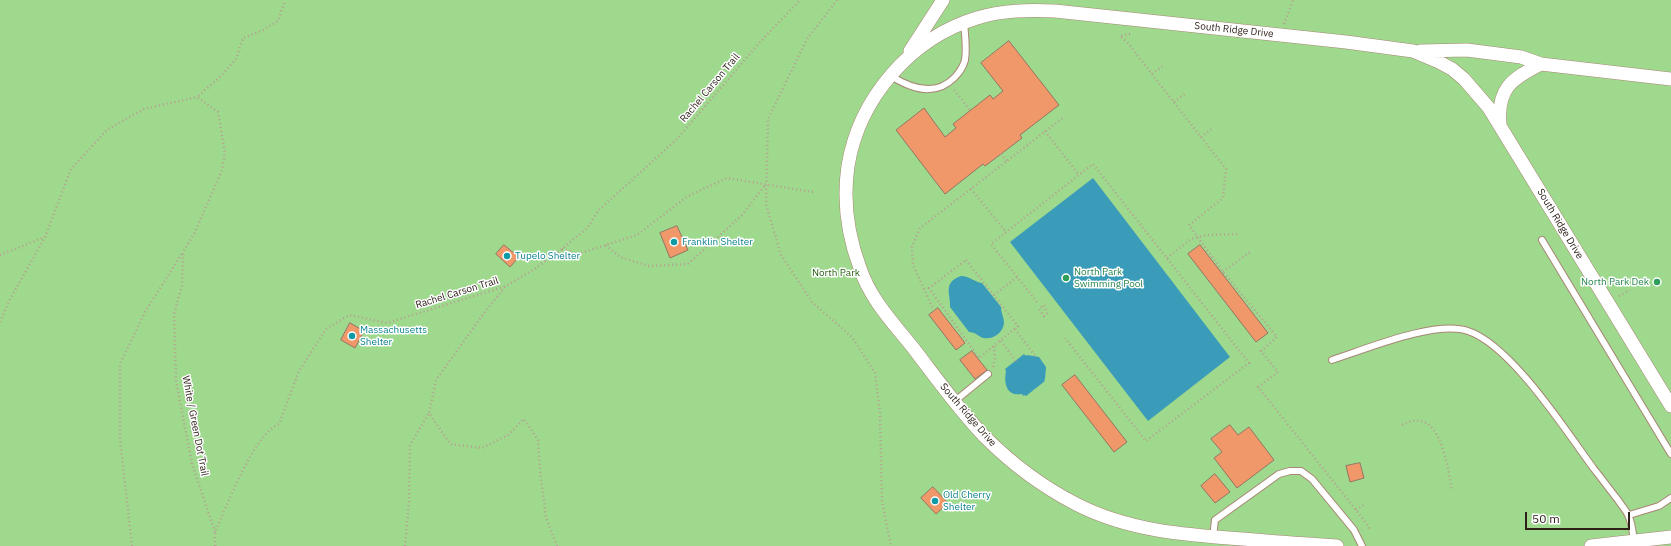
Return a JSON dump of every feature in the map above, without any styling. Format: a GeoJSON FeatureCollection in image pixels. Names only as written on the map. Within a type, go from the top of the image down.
{"type":"FeatureCollection","features":[{"type":"Feature","properties":{"kind":"street","name":"South Ridge Drive"},"geometry":{"type":"LineString","coordinates":[[943,0],[903,62],[878,91],[862,121],[848,166],[846,194],[848,226],[860,271],[873,296],[955,401],[985,436],[1004,455],[1024,471],[1078,505],[1127,524],[1153,530],[1213,537],[1337,546]]}},
{"type":"Feature","properties":{"kind":"street"},"geometry":{"type":"LineString","coordinates":[[1042,0],[1055,11]]}},
{"type":"Feature","properties":{"kind":"street","name":"South Ridge Drive"},"geometry":{"type":"LineString","coordinates":[[903,62],[921,47],[940,35],[964,23],[1008,11],[1030,10],[1055,11],[1413,51],[1467,50],[1521,56],[1541,64],[1671,79]]}},
{"type":"Feature","properties":{"kind":"street","name":"South Ridge Drive"},"geometry":{"type":"LineString","coordinates":[[1413,51],[1439,62],[1464,79],[1489,108],[1671,406]]}},
{"type":"Feature","properties":{"kind":"street","name":"South Ridge Drive"},"geometry":{"type":"LineString","coordinates":[[1500,124],[1498,110],[1504,91],[1511,83],[1523,74],[1541,64]]}},
{"type":"Feature","properties":{"kind":"street"},"geometry":{"type":"LineString","coordinates":[[1591,546],[1671,537]]}},
{"type":"Feature","properties":{"kind":"lane"},"geometry":{"type":"LineString","coordinates":[[891,76],[904,84],[925,89],[933,89],[949,83],[958,74],[965,60],[964,23]]}},
{"type":"Feature","properties":{"kind":"lane"},"geometry":{"type":"LineString","coordinates":[[1542,240],[1671,454]]}},
{"type":"Feature","properties":{"kind":"lane"},"geometry":{"type":"LineString","coordinates":[[1332,360],[1413,334],[1436,329],[1453,328],[1467,331],[1478,336],[1496,349],[1516,367],[1536,390],[1629,515],[1634,542]]}},
{"type":"Feature","properties":{"kind":"lane"},"geometry":{"type":"LineString","coordinates":[[955,401],[988,374]]}},
{"type":"Feature","properties":{"kind":"lane"},"geometry":{"type":"LineString","coordinates":[[1213,537],[1215,520],[1279,474],[1290,471],[1301,471],[1312,479],[1354,530],[1362,546]]}},
{"type":"Feature","properties":{"kind":"lane"},"geometry":{"type":"LineString","coordinates":[[1629,515],[1659,506],[1671,498]]}},
{"type":"Feature","properties":{"kind":"path"},"geometry":{"type":"LineString","coordinates":[[0,322],[45,237],[71,169],[108,129],[144,109],[197,97],[221,76],[236,59],[243,38],[263,30],[278,21],[285,0]]}},
{"type":"Feature","properties":{"kind":"path","name":"Rachel Carson Trail"},"geometry":{"type":"LineString","coordinates":[[215,546],[215,532],[252,453],[273,426],[279,424],[299,371],[326,329],[349,316],[386,323],[506,286],[533,270],[562,249],[588,227],[598,210],[678,138],[760,42],[800,0]]}},
{"type":"Feature","properties":{"kind":"path"},"geometry":{"type":"LineString","coordinates":[[837,0],[807,39],[768,119],[766,204],[781,255],[812,302],[852,337],[875,373],[880,413],[882,501],[891,546]]}},
{"type":"Feature","properties":{"kind":"path"},"geometry":{"type":"LineString","coordinates":[[1280,36],[1293,0]]}},
{"type":"Feature","properties":{"kind":"path"},"geometry":{"type":"LineString","coordinates":[[1129,34],[1120,36],[1127,42],[1226,170],[1223,198],[1189,225],[1223,272],[1277,337],[1261,351],[1278,372],[1258,387],[1356,510],[1369,527],[1369,531]]}},
{"type":"Feature","properties":{"kind":"path"},"geometry":{"type":"LineString","coordinates":[[1152,74],[1164,65]]}},
{"type":"Feature","properties":{"kind":"path"},"geometry":{"type":"LineString","coordinates":[[949,83],[970,110]]}},
{"type":"Feature","properties":{"kind":"path"},"geometry":{"type":"LineString","coordinates":[[1174,102],[1186,93]]}},
{"type":"Feature","properties":{"kind":"path","name":"White / Green Dot Trail"},"geometry":{"type":"LineString","coordinates":[[197,97],[218,112],[225,153],[222,170],[214,190],[195,232],[183,252],[182,286],[174,314],[176,381],[192,464],[215,532]]}},
{"type":"Feature","properties":{"kind":"path"},"geometry":{"type":"LineString","coordinates":[[934,311],[913,265],[912,247],[915,236],[920,228],[1064,117]]}},
{"type":"Feature","properties":{"kind":"path"},"geometry":{"type":"LineString","coordinates":[[1201,137],[1213,128]]}},
{"type":"Feature","properties":{"kind":"path"},"geometry":{"type":"LineString","coordinates":[[1045,131],[1079,175]]}},
{"type":"Feature","properties":{"kind":"path"},"geometry":{"type":"LineString","coordinates":[[1001,154],[1007,161]]}},
{"type":"Feature","properties":{"kind":"path"},"geometry":{"type":"LineString","coordinates":[[1037,302],[991,244],[1093,164],[1249,363],[1146,441],[1065,338]]}},
{"type":"Feature","properties":{"kind":"path"},"geometry":{"type":"LineString","coordinates":[[562,249],[578,254],[637,235],[688,196],[727,178],[813,192]]}},
{"type":"Feature","properties":{"kind":"path"},"geometry":{"type":"LineString","coordinates":[[606,245],[620,257],[649,266],[688,264],[742,214],[767,184]]}},
{"type":"Feature","properties":{"kind":"path"},"geometry":{"type":"LineString","coordinates":[[971,189],[1006,232]]}},
{"type":"Feature","properties":{"kind":"path"},"geometry":{"type":"LineString","coordinates":[[1167,258],[1191,239],[1207,235],[1236,234]]}},
{"type":"Feature","properties":{"kind":"path"},"geometry":{"type":"LineString","coordinates":[[0,255],[45,237]]}},
{"type":"Feature","properties":{"kind":"path"},"geometry":{"type":"LineString","coordinates":[[132,546],[120,439],[120,364],[145,312],[183,252]]}},
{"type":"Feature","properties":{"kind":"path"},"geometry":{"type":"LineString","coordinates":[[1223,272],[1250,252]]}},
{"type":"Feature","properties":{"kind":"path"},"geometry":{"type":"LineString","coordinates":[[966,260],[994,295],[1018,326],[979,358],[929,288],[966,260]]}},
{"type":"Feature","properties":{"kind":"path"},"geometry":{"type":"LineString","coordinates":[[994,295],[1017,277]]}},
{"type":"Feature","properties":{"kind":"path"},"geometry":{"type":"LineString","coordinates":[[405,546],[410,446],[429,414],[436,380],[484,313],[506,286]]}},
{"type":"Feature","properties":{"kind":"path"},"geometry":{"type":"LineString","coordinates":[[1619,296],[1630,290]]}},
{"type":"Feature","properties":{"kind":"path"},"geometry":{"type":"LineString","coordinates":[[1015,329],[1035,356]]}},
{"type":"Feature","properties":{"kind":"path"},"geometry":{"type":"LineString","coordinates":[[1001,341],[1016,361]]}},
{"type":"Feature","properties":{"kind":"path"},"geometry":{"type":"LineString","coordinates":[[988,374],[992,371],[994,365],[994,346]]}},
{"type":"Feature","properties":{"kind":"path"},"geometry":{"type":"LineString","coordinates":[[429,414],[450,444],[482,448],[508,435],[524,419],[538,440],[546,518],[557,546]]}},
{"type":"Feature","properties":{"kind":"path"},"geometry":{"type":"LineString","coordinates":[[1402,425],[1408,422],[1421,421],[1431,426],[1440,438],[1452,491]]}},
{"type":"Feature","properties":{"kind":"path"},"geometry":{"type":"LineString","coordinates":[[1356,510],[1364,505]]}},
{"type":"Feature","properties":{"kind":"green space","name":"North Park"},"geometry":{"type":"Polygon","coordinates":[[[0,0],[1671,0],[1671,546],[0,546],[0,0]]]}},
{"type":"Feature","properties":{"kind":"water"},"geometry":{"type":"Polygon","coordinates":[[[1093,178],[1230,357],[1148,421],[1010,242],[1093,178]]]}},
{"type":"Feature","properties":{"kind":"water"},"geometry":{"type":"Polygon","coordinates":[[[961,276],[982,283],[1001,307],[1004,323],[1000,333],[994,337],[983,338],[975,333],[969,332],[950,307],[949,285],[961,276]]]}},
{"type":"Feature","properties":{"kind":"water"},"geometry":{"type":"Polygon","coordinates":[[[1024,354],[1026,356],[1039,357],[1046,367],[1045,381],[1026,396],[1009,391],[1005,379],[1005,369],[1024,354]]]}},
{"type":"Feature","properties":{"kind":"building"},"geometry":{"type":"Polygon","coordinates":[[[1009,41],[1059,105],[1020,135],[1022,138],[985,166],[983,164],[945,194],[896,130],[924,108],[945,137],[956,128],[953,124],[990,95],[993,99],[1003,91],[981,63],[1009,41]]]}},
{"type":"Feature","properties":{"kind":"building","name":"Franklin Shelter"},"geometry":{"type":"Polygon","coordinates":[[[677,226],[688,250],[670,258],[660,233],[677,226]]]}},
{"type":"Feature","properties":{"kind":"building","name":"Tupelo Shelter"},"geometry":{"type":"Polygon","coordinates":[[[504,245],[519,257],[510,267],[496,254],[504,245]]]}},
{"type":"Feature","properties":{"kind":"building"},"geometry":{"type":"Polygon","coordinates":[[[1200,245],[1268,333],[1256,342],[1188,254],[1200,245]]]}},
{"type":"Feature","properties":{"kind":"building"},"geometry":{"type":"Polygon","coordinates":[[[938,308],[965,343],[956,350],[929,315],[938,308]]]}},
{"type":"Feature","properties":{"kind":"building","name":"Massachusetts Shelter"},"geometry":{"type":"Polygon","coordinates":[[[350,323],[364,331],[355,348],[341,340],[350,323]]]}},
{"type":"Feature","properties":{"kind":"building"},"geometry":{"type":"Polygon","coordinates":[[[972,351],[987,370],[975,379],[960,360],[972,351]]]}},
{"type":"Feature","properties":{"kind":"building"},"geometry":{"type":"Polygon","coordinates":[[[1075,375],[1127,442],[1114,452],[1062,385],[1075,375]]]}},
{"type":"Feature","properties":{"kind":"building"},"geometry":{"type":"Polygon","coordinates":[[[1230,425],[1238,435],[1249,427],[1274,460],[1237,488],[1214,458],[1222,452],[1211,439],[1230,425]]]}},
{"type":"Feature","properties":{"kind":"building"},"geometry":{"type":"Polygon","coordinates":[[[1360,463],[1364,478],[1350,482],[1346,466],[1360,463]]]}},
{"type":"Feature","properties":{"kind":"building"},"geometry":{"type":"Polygon","coordinates":[[[1215,474],[1230,492],[1215,503],[1201,486],[1215,474]]]}},
{"type":"Feature","properties":{"kind":"building","name":"Old Cherry Shelter"},"geometry":{"type":"Polygon","coordinates":[[[933,487],[948,503],[936,514],[921,498],[933,487]]]}},
{"type":"Feature","properties":{"kind":"place","name":"Franklin Shelter"},"geometry":{"type":"Point","coordinates":[674,242]}},
{"type":"Feature","properties":{"kind":"place","name":"Tupelo Shelter"},"geometry":{"type":"Point","coordinates":[507,256]}},
{"type":"Feature","properties":{"kind":"place","name":"North Park Swimming Pool"},"geometry":{"type":"Point","coordinates":[1066,278]}},
{"type":"Feature","properties":{"kind":"place","name":"North Park Dek"},"geometry":{"type":"Point","coordinates":[1657,282]}},
{"type":"Feature","properties":{"kind":"place","name":"Massachusetts Shelter"},"geometry":{"type":"Point","coordinates":[352,336]}},
{"type":"Feature","properties":{"kind":"place","name":"Old Cherry Shelter"},"geometry":{"type":"Point","coordinates":[935,501]}}]}
